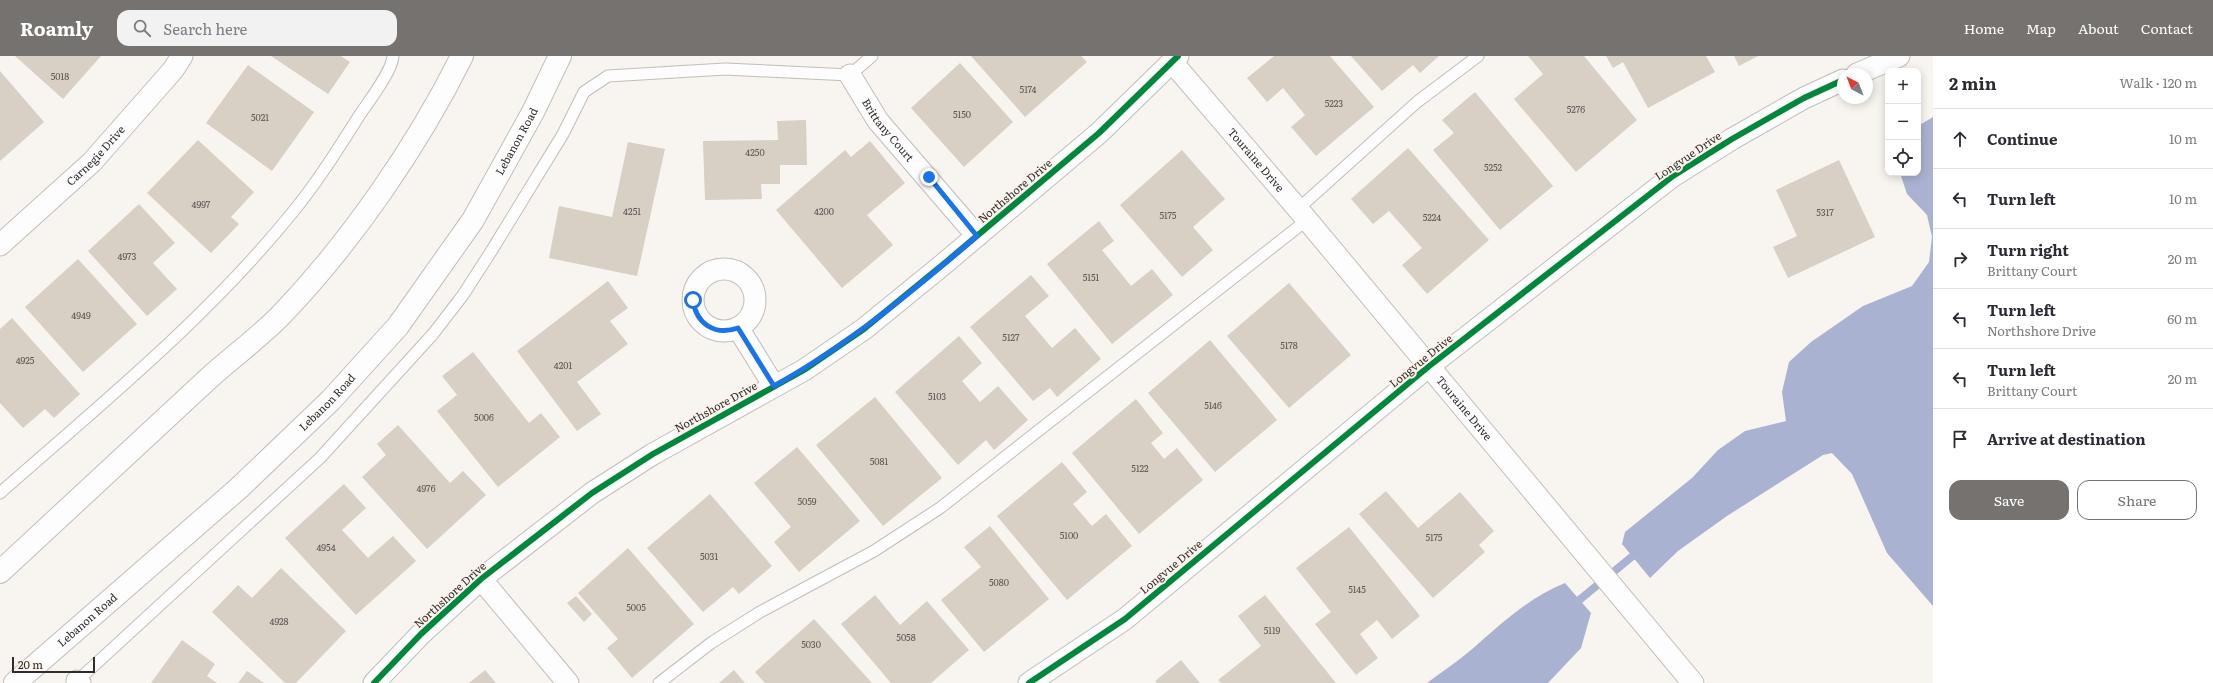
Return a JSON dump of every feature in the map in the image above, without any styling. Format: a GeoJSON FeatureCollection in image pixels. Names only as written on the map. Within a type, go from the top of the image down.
{"type":"FeatureCollection","features":[{"type":"Feature","properties":{"kind":"main road"},"geometry":{"type":"LineString","coordinates":[[0,572],[228,360],[282,315],[345,241],[409,150],[445,91],[462,56]]}},
{"type":"Feature","properties":{"kind":"main road","name":"Lebanon Road"},"geometry":{"type":"LineString","coordinates":[[14,683],[239,488],[331,400],[398,326],[473,220],[533,112],[560,56]]}},
{"type":"Feature","properties":{"kind":"street","name":"Carnegie Drive"},"geometry":{"type":"LineString","coordinates":[[0,245],[92,162],[173,70],[182,56]]}},
{"type":"Feature","properties":{"kind":"street"},"geometry":{"type":"LineString","coordinates":[[1871,68],[1899,56]]}},
{"type":"Feature","properties":{"kind":"street","name":"Touraine Drive"},"geometry":{"type":"LineString","coordinates":[[1175,59],[1428,367],[1693,683]]}},
{"type":"Feature","properties":{"kind":"street","name":"Northshore Drive"},"geometry":{"type":"LineString","coordinates":[[374,683],[422,634],[481,579],[558,518],[624,471],[804,370],[864,329],[1099,133],[1175,59]]}},
{"type":"Feature","properties":{"kind":"street","name":"Brittany Court"},"geometry":{"type":"LineString","coordinates":[[850,75],[878,121],[977,236]]}},
{"type":"Feature","properties":{"kind":"street","name":"Longvue Drive"},"geometry":{"type":"LineString","coordinates":[[1029,683],[1125,618],[1428,367],[1673,176],[1732,139],[1804,98],[1837,83]]}},
{"type":"Feature","properties":{"kind":"street"},"geometry":{"type":"LineString","coordinates":[[738,328],[774,386]]}},
{"type":"Feature","properties":{"kind":"street"},"geometry":{"type":"LineString","coordinates":[[481,579],[568,683]]}},
{"type":"Feature","properties":{"kind":"lane"},"geometry":{"type":"LineString","coordinates":[[0,493],[110,397],[226,288],[293,212],[336,151],[386,73],[393,56]]}},
{"type":"Feature","properties":{"kind":"lane"},"geometry":{"type":"LineString","coordinates":[[77,682],[320,458],[433,334],[463,295],[492,250],[563,134],[584,92],[608,76],[725,69],[850,75],[872,56]]}},
{"type":"Feature","properties":{"kind":"lane"},"geometry":{"type":"LineString","coordinates":[[659,683],[711,643],[760,612],[874,551],[940,508],[1302,214],[1417,102],[1478,56]]}},
{"type":"Feature","properties":{"kind":"water"},"geometry":{"type":"Polygon","coordinates":[[[1933,117],[1933,606],[1887,553],[1852,474],[1832,453],[1823,455],[1727,516],[1678,551],[1650,578],[1622,544],[1625,532],[1692,478],[1718,450],[1745,431],[1786,421],[1782,392],[1789,362],[1811,342],[1863,306],[1912,286],[1929,262],[1932,237],[1927,215],[1907,194],[1901,176],[1921,176],[1921,124],[1933,117]]]}},
{"type":"Feature","properties":{"kind":"water"},"geometry":{"type":"Polygon","coordinates":[[[1565,583],[1591,613],[1581,648],[1548,683],[1427,683],[1466,654],[1515,612],[1539,596],[1565,583]]]}},
{"type":"Feature","properties":{"kind":"building"},"geometry":{"type":"Polygon","coordinates":[[[15,56],[101,56],[63,99],[15,56]]]}},
{"type":"Feature","properties":{"kind":"building"},"geometry":{"type":"Polygon","coordinates":[[[271,56],[341,56],[350,62],[328,94],[271,56]]]}},
{"type":"Feature","properties":{"kind":"building"},"geometry":{"type":"Polygon","coordinates":[[[971,56],[1081,56],[1087,62],[1025,117],[971,56]]]}},
{"type":"Feature","properties":{"kind":"building"},"geometry":{"type":"Polygon","coordinates":[[[1274,56],[1330,56],[1374,107],[1316,156],[1291,127],[1305,115],[1283,88],[1267,102],[1247,78],[1274,56]]]}},
{"type":"Feature","properties":{"kind":"building"},"geometry":{"type":"Polygon","coordinates":[[[1351,56],[1439,56],[1420,73],[1413,65],[1382,91],[1351,56]]]}},
{"type":"Feature","properties":{"kind":"building"},"geometry":{"type":"Polygon","coordinates":[[[1528,56],[1584,56],[1637,120],[1576,172],[1514,99],[1543,74],[1528,56]]]}},
{"type":"Feature","properties":{"kind":"building"},"geometry":{"type":"Polygon","coordinates":[[[1606,56],[1706,56],[1715,72],[1648,108],[1623,62],[1613,68],[1606,56]]]}},
{"type":"Feature","properties":{"kind":"building"},"geometry":{"type":"Polygon","coordinates":[[[1734,56],[1758,56],[1739,66],[1734,56]]]}},
{"type":"Feature","properties":{"kind":"building"},"geometry":{"type":"Polygon","coordinates":[[[960,63],[1013,122],[964,167],[911,108],[960,63]]]}},
{"type":"Feature","properties":{"kind":"building"},"geometry":{"type":"Polygon","coordinates":[[[248,65],[314,112],[272,171],[206,123],[248,65]]]}},
{"type":"Feature","properties":{"kind":"building"},"geometry":{"type":"Polygon","coordinates":[[[0,71],[44,122],[0,161],[0,71]]]}},
{"type":"Feature","properties":{"kind":"building"},"geometry":{"type":"Polygon","coordinates":[[[1475,92],[1553,186],[1500,230],[1433,150],[1454,133],[1442,120],[1475,92]]]}},
{"type":"Feature","properties":{"kind":"building"},"geometry":{"type":"Polygon","coordinates":[[[806,120],[807,165],[780,165],[780,184],[761,184],[762,199],[705,200],[703,141],[778,140],[777,121],[806,120]]]}},
{"type":"Feature","properties":{"kind":"building"},"geometry":{"type":"Polygon","coordinates":[[[198,140],[254,192],[231,217],[239,224],[211,253],[147,193],[198,140]]]}},
{"type":"Feature","properties":{"kind":"building"},"geometry":{"type":"Polygon","coordinates":[[[870,141],[905,183],[867,215],[893,245],[842,288],[776,210],[845,150],[851,157],[870,141]]]}},
{"type":"Feature","properties":{"kind":"building"},"geometry":{"type":"Polygon","coordinates":[[[628,142],[665,149],[637,276],[549,258],[559,206],[612,217],[628,142]]]}},
{"type":"Feature","properties":{"kind":"building"},"geometry":{"type":"Polygon","coordinates":[[[1408,148],[1489,240],[1427,294],[1402,265],[1422,248],[1389,211],[1373,224],[1351,199],[1408,148]]]}},
{"type":"Feature","properties":{"kind":"building"},"geometry":{"type":"Polygon","coordinates":[[[1182,150],[1225,199],[1193,227],[1213,250],[1182,277],[1120,205],[1182,150]]]}},
{"type":"Feature","properties":{"kind":"building"},"geometry":{"type":"Polygon","coordinates":[[[1839,160],[1875,237],[1788,278],[1773,247],[1797,236],[1776,190],[1839,160]]]}},
{"type":"Feature","properties":{"kind":"building"},"geometry":{"type":"Polygon","coordinates":[[[139,204],[175,243],[153,263],[177,289],[147,316],[88,251],[139,204]]]}},
{"type":"Feature","properties":{"kind":"building"},"geometry":{"type":"Polygon","coordinates":[[[1099,221],[1114,241],[1102,250],[1131,286],[1152,269],[1173,295],[1112,344],[1047,264],[1099,221]]]}},
{"type":"Feature","properties":{"kind":"building"},"geometry":{"type":"Polygon","coordinates":[[[78,259],[137,324],[83,372],[25,307],[78,259]]]}},
{"type":"Feature","properties":{"kind":"building"},"geometry":{"type":"Polygon","coordinates":[[[1031,275],[1049,296],[1025,316],[1052,348],[1075,328],[1101,359],[1057,397],[1050,388],[1033,401],[970,327],[1031,275]]]}},
{"type":"Feature","properties":{"kind":"building"},"geometry":{"type":"Polygon","coordinates":[[[608,281],[628,308],[610,321],[628,344],[577,382],[601,414],[577,431],[517,351],[608,281]]]}},
{"type":"Feature","properties":{"kind":"building"},"geometry":{"type":"Polygon","coordinates":[[[1289,283],[1351,355],[1289,408],[1227,336],[1289,283]]]}},
{"type":"Feature","properties":{"kind":"building"},"geometry":{"type":"Polygon","coordinates":[[[12,318],[80,394],[54,418],[45,409],[23,428],[0,403],[0,329],[12,318]]]}},
{"type":"Feature","properties":{"kind":"building"},"geometry":{"type":"Polygon","coordinates":[[[959,336],[982,363],[962,381],[980,402],[998,386],[1028,420],[994,450],[986,440],[958,465],[895,392],[959,336]]]}},
{"type":"Feature","properties":{"kind":"building"},"geometry":{"type":"Polygon","coordinates":[[[1210,340],[1277,420],[1215,472],[1148,393],[1210,340]]]}},
{"type":"Feature","properties":{"kind":"building"},"geometry":{"type":"Polygon","coordinates":[[[473,352],[529,423],[541,413],[560,437],[498,487],[437,411],[457,395],[442,376],[473,352]]]}},
{"type":"Feature","properties":{"kind":"building"},"geometry":{"type":"Polygon","coordinates":[[[875,397],[942,478],[883,526],[816,445],[875,397]]]}},
{"type":"Feature","properties":{"kind":"building"},"geometry":{"type":"Polygon","coordinates":[[[1136,399],[1163,433],[1151,443],[1164,459],[1177,448],[1203,480],[1139,534],[1072,453],[1136,399]]]}},
{"type":"Feature","properties":{"kind":"building"},"geometry":{"type":"Polygon","coordinates":[[[398,425],[450,483],[463,471],[486,495],[427,549],[362,477],[386,455],[377,444],[398,425]]]}},
{"type":"Feature","properties":{"kind":"building"},"geometry":{"type":"Polygon","coordinates":[[[797,447],[860,521],[799,572],[774,542],[791,527],[754,483],[797,447]]]}},
{"type":"Feature","properties":{"kind":"building"},"geometry":{"type":"Polygon","coordinates":[[[1062,462],[1087,492],[1073,504],[1092,526],[1106,514],[1132,546],[1067,600],[997,516],[1062,462]]]}},
{"type":"Feature","properties":{"kind":"building"},"geometry":{"type":"Polygon","coordinates":[[[344,484],[366,508],[342,530],[368,558],[393,536],[416,561],[356,615],[285,538],[344,484]]]}},
{"type":"Feature","properties":{"kind":"building"},"geometry":{"type":"Polygon","coordinates":[[[1386,491],[1418,528],[1460,492],[1494,531],[1479,545],[1485,552],[1433,598],[1359,514],[1386,491]]]}},
{"type":"Feature","properties":{"kind":"building"},"geometry":{"type":"Polygon","coordinates":[[[710,494],[772,566],[739,594],[733,587],[703,612],[647,548],[710,494]]]}},
{"type":"Feature","properties":{"kind":"building"},"geometry":{"type":"Polygon","coordinates":[[[990,526],[1049,599],[984,652],[941,600],[981,567],[964,547],[990,526]]]}},
{"type":"Feature","properties":{"kind":"building"},"geometry":{"type":"Polygon","coordinates":[[[1349,527],[1420,616],[1392,639],[1377,620],[1360,634],[1378,658],[1356,675],[1315,624],[1331,612],[1296,568],[1349,527]]]}},
{"type":"Feature","properties":{"kind":"building"},"geometry":{"type":"Polygon","coordinates":[[[628,548],[694,624],[632,678],[607,648],[618,639],[578,593],[628,548]]]}},
{"type":"Feature","properties":{"kind":"building"},"geometry":{"type":"Polygon","coordinates":[[[281,568],[346,631],[296,683],[285,683],[212,612],[238,585],[252,598],[281,568]]]}},
{"type":"Feature","properties":{"kind":"building"},"geometry":{"type":"Polygon","coordinates":[[[875,595],[900,625],[927,601],[969,650],[931,683],[891,683],[841,624],[875,595]]]}},
{"type":"Feature","properties":{"kind":"building"},"geometry":{"type":"Polygon","coordinates":[[[1265,595],[1336,683],[1221,683],[1218,680],[1261,646],[1238,616],[1265,595]]]}},
{"type":"Feature","properties":{"kind":"building"},"geometry":{"type":"Polygon","coordinates":[[[576,596],[592,614],[584,622],[567,603],[576,596]]]}},
{"type":"Feature","properties":{"kind":"building"},"geometry":{"type":"Polygon","coordinates":[[[814,619],[872,683],[765,683],[755,672],[814,619]]]}},
{"type":"Feature","properties":{"kind":"building"},"geometry":{"type":"Polygon","coordinates":[[[182,640],[215,664],[207,676],[217,683],[151,683],[182,640]]]}},
{"type":"Feature","properties":{"kind":"building"},"geometry":{"type":"Polygon","coordinates":[[[1181,660],[1200,683],[1157,683],[1155,681],[1181,660]]]}},
{"type":"Feature","properties":{"kind":"building"},"geometry":{"type":"Polygon","coordinates":[[[485,670],[496,683],[469,683],[485,670]]]}},
{"type":"Feature","properties":{"kind":"building"},"geometry":{"type":"Polygon","coordinates":[[[734,670],[745,683],[719,683],[734,670]]]}},
{"type":"Feature","properties":{"kind":"building"},"geometry":{"type":"Polygon","coordinates":[[[247,671],[264,683],[238,683],[247,671]]]}},
{"type":"Feature","properties":{"kind":"waterway"},"geometry":{"type":"LineString","coordinates":[[1572,606],[1640,550]]}},
{"type":"Feature","properties":{"kind":"cycle path"},"geometry":{"type":"LineString","coordinates":[[374,683],[421,634],[481,579],[592,493],[653,454],[804,370],[864,329],[1099,133],[1178,56]]}},
{"type":"Feature","properties":{"kind":"cycle path"},"geometry":{"type":"LineString","coordinates":[[1029,683],[1125,619],[1428,367],[1673,176],[1732,139],[1804,98],[1837,83]]}},
{"type":"Feature","properties":{"kind":"route"},"geometry":{"type":"LineString","coordinates":[[693,300],[696,312],[703,323],[720,331],[738,328],[774,386],[804,370],[864,329],[977,236],[929,177]]}}]}
